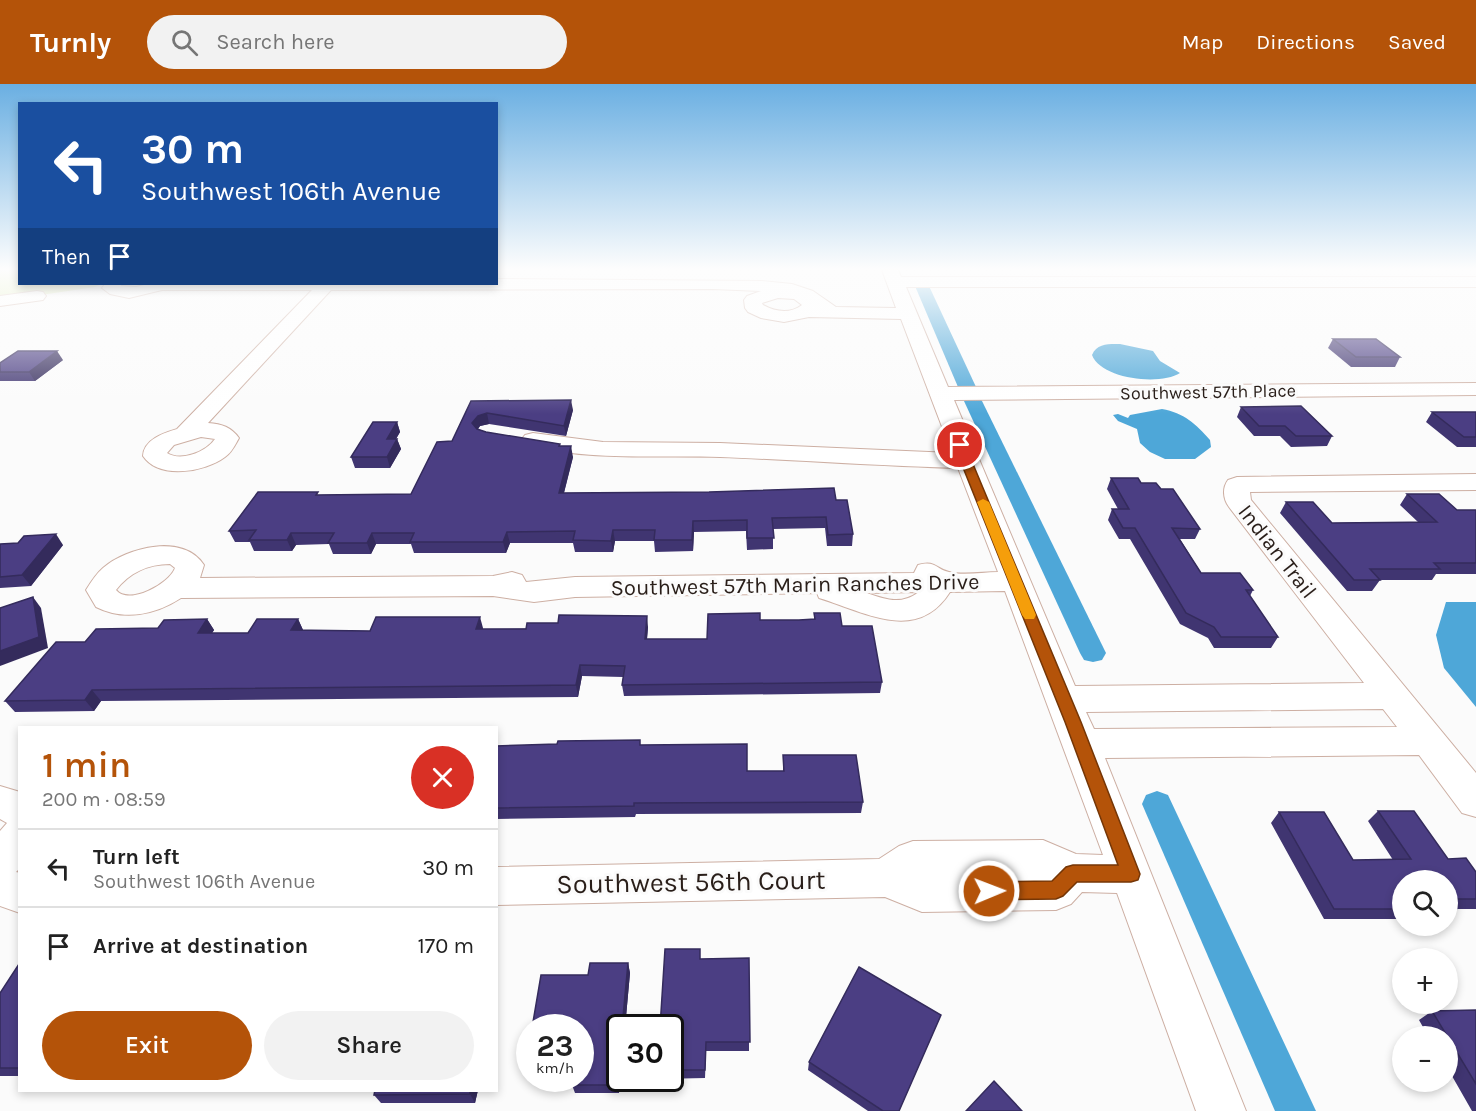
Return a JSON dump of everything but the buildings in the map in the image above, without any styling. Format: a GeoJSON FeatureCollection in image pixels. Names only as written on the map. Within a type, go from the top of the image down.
{"type":"FeatureCollection","features":[{"type":"Feature","properties":{"kind":"street"},"geometry":{"type":"LineString","coordinates":[[187,432],[295,318]]}},
{"type":"Feature","properties":{"kind":"street"},"geometry":{"type":"LineString","coordinates":[[910,318],[1082,744],[1221,1111]]}},
{"type":"Feature","properties":{"kind":"street","name":"Southwest 57th Place"},"geometry":{"type":"LineString","coordinates":[[939,394],[1476,389]]}},
{"type":"Feature","properties":{"kind":"street"},"geometry":{"type":"LineString","coordinates":[[508,436],[592,450],[717,450],[967,461]]}},
{"type":"Feature","properties":{"kind":"street","name":"Indian Trail"},"geometry":{"type":"LineString","coordinates":[[1476,482],[1237,485],[1238,501],[1476,801]]}},
{"type":"Feature","properties":{"kind":"street"},"geometry":{"type":"LineString","coordinates":[[890,563],[921,568],[933,574],[941,582],[930,601],[912,610],[886,610],[867,594],[868,570],[890,563]]}},
{"type":"Feature","properties":{"kind":"street","name":"Southwest 57th Marin Ranches Drive"},"geometry":{"type":"LineString","coordinates":[[941,582],[1016,581]]}},
{"type":"Feature","properties":{"kind":"street","name":"Southwest 57th Marin Ranches Drive"},"geometry":{"type":"LineString","coordinates":[[177,588],[493,586],[526,592],[575,587],[805,584],[867,594]]}},
{"type":"Feature","properties":{"kind":"street"},"geometry":{"type":"LineString","coordinates":[[1064,699],[1392,696]]}},
{"type":"Feature","properties":{"kind":"street"},"geometry":{"type":"LineString","coordinates":[[1082,744],[1427,741]]}},
{"type":"Feature","properties":{"kind":"street"},"geometry":{"type":"LineString","coordinates":[[0,802],[18,808]]}},
{"type":"Feature","properties":{"kind":"street"},"geometry":{"type":"LineString","coordinates":[[0,862],[18,840]]}},
{"type":"Feature","properties":{"kind":"street","name":"Southwest 56th Court"},"geometry":{"type":"LineString","coordinates":[[498,886],[885,878],[922,892],[1056,890],[1073,873],[1131,874]]}},
{"type":"Feature","properties":{"kind":"street"},"geometry":{"type":"LineString","coordinates":[[0,887],[18,892]]}},
{"type":"Feature","properties":{"kind":"water"},"geometry":{"type":"Polygon","coordinates":[[[1120,344],[1153,351],[1160,361],[1180,373],[1159,379],[1132,378],[1107,370],[1092,355],[1100,346],[1120,344]]]}},
{"type":"Feature","properties":{"kind":"water"},"geometry":{"type":"Polygon","coordinates":[[[1162,409],[1177,413],[1194,424],[1210,440],[1211,447],[1195,459],[1165,459],[1150,452],[1140,443],[1137,429],[1118,421],[1113,415],[1118,414],[1128,418],[1130,415],[1162,409]]]}},
{"type":"Feature","properties":{"kind":"water"},"geometry":{"type":"Polygon","coordinates":[[[1446,602],[1476,602],[1476,707],[1444,668],[1436,635],[1446,602]]]}},
{"type":"Feature","properties":{"kind":"waterway"},"geometry":{"type":"LineString","coordinates":[[936,318],[967,387]]}},
{"type":"Feature","properties":{"kind":"waterway"},"geometry":{"type":"LineString","coordinates":[[973,401],[1093,653]]}},
{"type":"Feature","properties":{"kind":"waterway"},"geometry":{"type":"LineString","coordinates":[[1157,804],[1296,1111]]}},
{"type":"Feature","properties":{"kind":"slow traffic"},"geometry":{"type":"LineString","coordinates":[[983,502],[1029,615]]}},
{"type":"Feature","properties":{"kind":"route"},"geometry":{"type":"LineString","coordinates":[[960,445],[1073,722],[1131,874],[1073,873],[1056,890],[989,891]]}}]}
